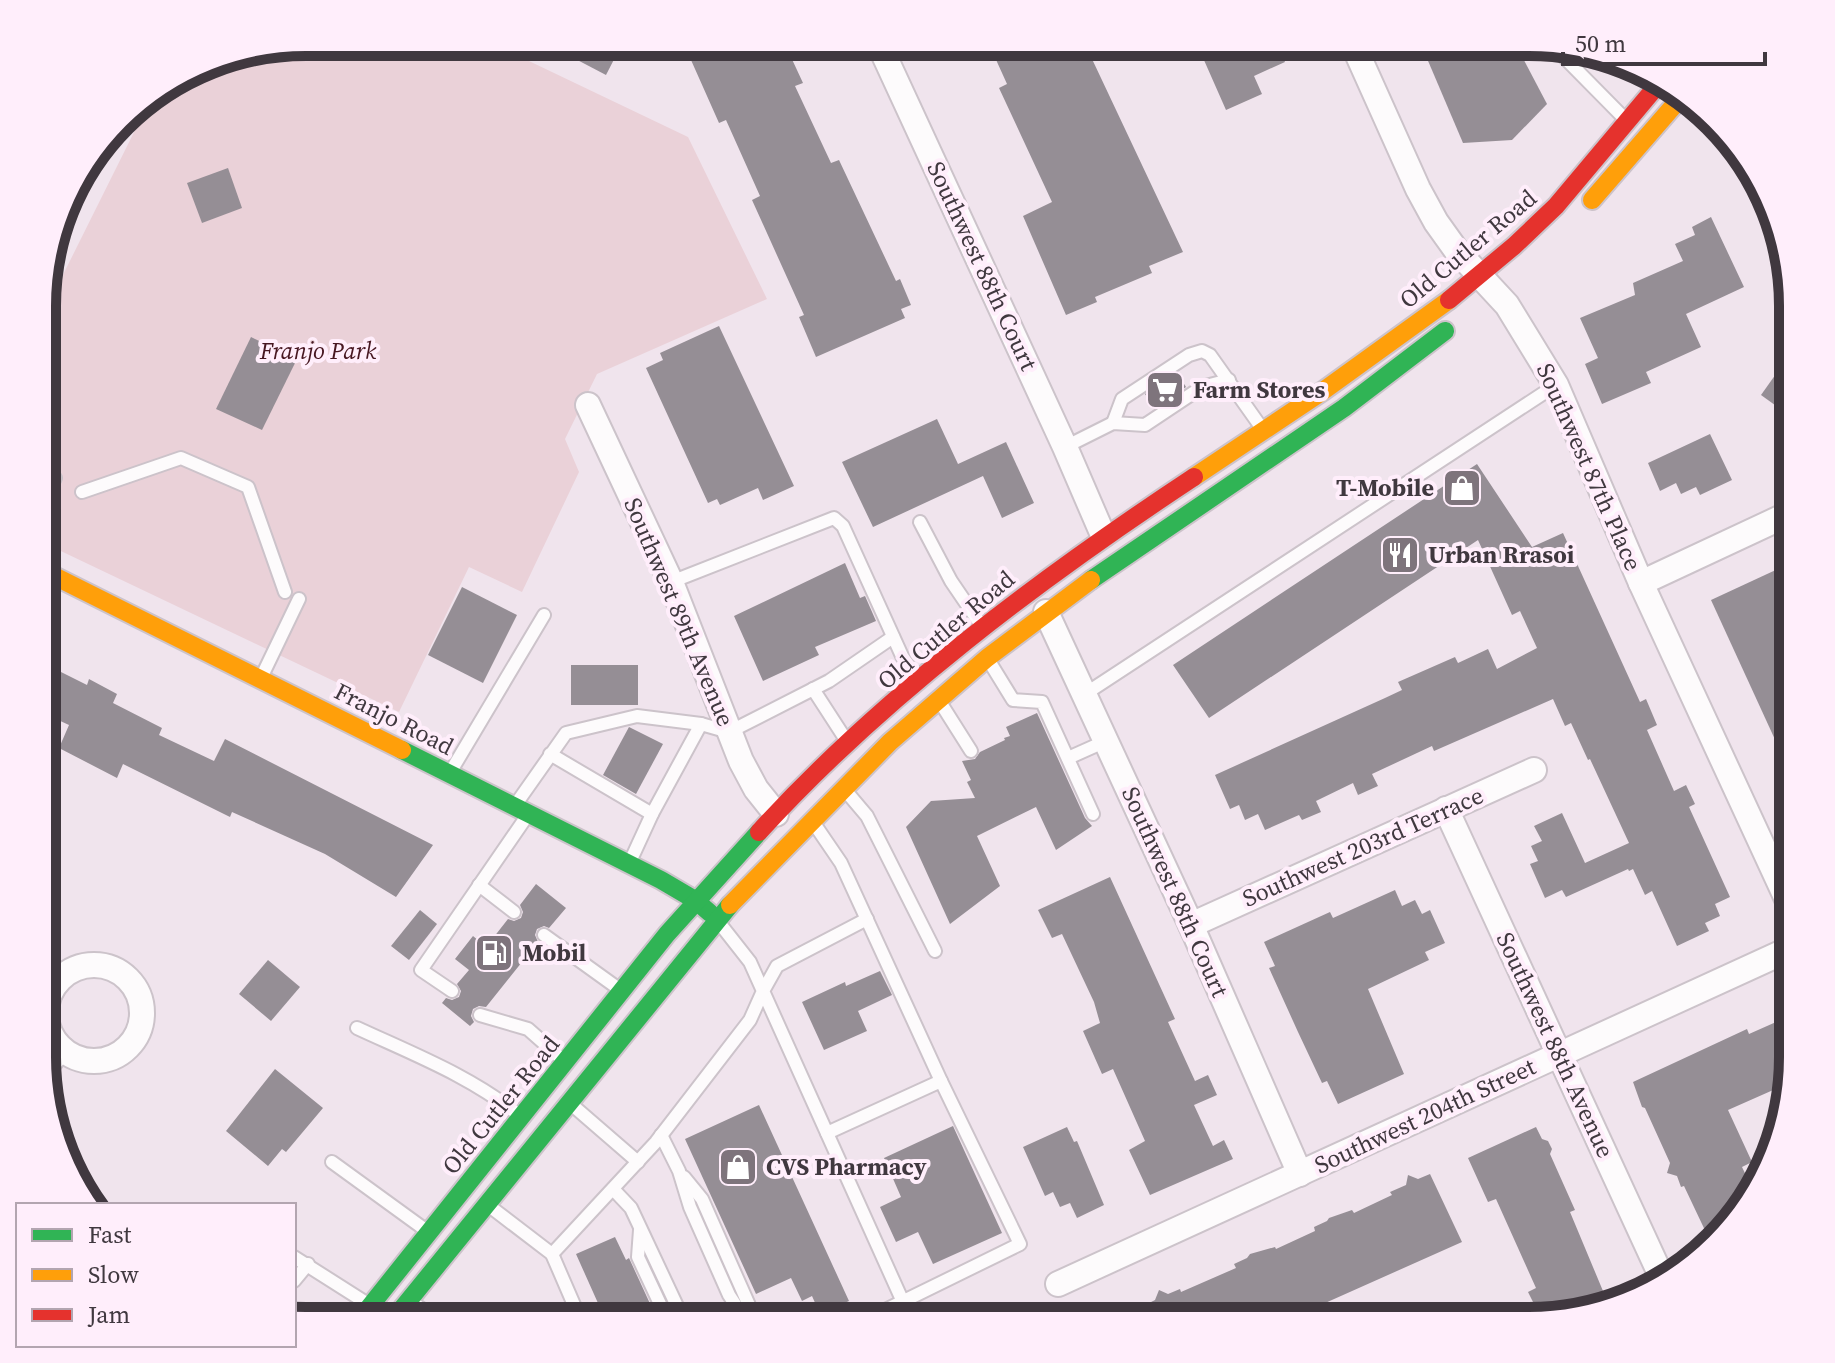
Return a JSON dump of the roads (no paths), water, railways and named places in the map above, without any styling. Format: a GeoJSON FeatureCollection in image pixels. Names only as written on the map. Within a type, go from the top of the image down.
{"type":"FeatureCollection","features":[{"type":"Feature","properties":{"kind":"main road","name":"Old Cutler Road"},"geometry":{"type":"LineString","coordinates":[[371,1306],[695,900],[776,814],[849,744],[983,628],[1103,535],[1395,341],[1491,286],[1654,90]]}},
{"type":"Feature","properties":{"kind":"main road"},"geometry":{"type":"LineString","coordinates":[[1580,212],[1675,104]]}},
{"type":"Feature","properties":{"kind":"main road","name":"Old Cutler Road"},"geometry":{"type":"LineString","coordinates":[[403,1306],[716,919],[890,742],[1046,612],[1344,408],[1458,321]]}},
{"type":"Feature","properties":{"kind":"main road"},"geometry":{"type":"LineString","coordinates":[[1263,431],[1277,452]]}},
{"type":"Feature","properties":{"kind":"main road","name":"Franjo Road"},"geometry":{"type":"LineString","coordinates":[[56,577],[679,889],[716,919]]}},
{"type":"Feature","properties":{"kind":"main road"},"geometry":{"type":"LineString","coordinates":[[983,628],[994,653]]}},
{"type":"Feature","properties":{"kind":"main road"},"geometry":{"type":"LineString","coordinates":[[464,1188],[486,1203]]}},
{"type":"Feature","properties":{"kind":"street","name":"Southwest 88th Court"},"geometry":{"type":"LineString","coordinates":[[885,57],[1103,535]]}},
{"type":"Feature","properties":{"kind":"street","name":"Southwest 87th Place"},"geometry":{"type":"LineString","coordinates":[[1359,57],[1436,222],[1513,314],[1556,385],[1641,583],[1778,880]]}},
{"type":"Feature","properties":{"kind":"street","name":"Southwest 89th Avenue"},"geometry":{"type":"LineString","coordinates":[[588,405],[671,582],[748,776],[776,814]]}},
{"type":"Feature","properties":{"kind":"street"},"geometry":{"type":"LineString","coordinates":[[1641,583],[1778,519]]}},
{"type":"Feature","properties":{"kind":"street","name":"Southwest 88th Court"},"geometry":{"type":"LineString","coordinates":[[1046,612],[1191,925],[1300,1174]]}},
{"type":"Feature","properties":{"kind":"street","name":"Southwest 203rd Terrace"},"geometry":{"type":"LineString","coordinates":[[1191,925],[1534,770]]}},
{"type":"Feature","properties":{"kind":"street","name":"Southwest 88th Avenue"},"geometry":{"type":"LineString","coordinates":[[1446,809],[1659,1270]]}},
{"type":"Feature","properties":{"kind":"street","name":"Southwest 204th Street"},"geometry":{"type":"LineString","coordinates":[[1058,1284],[1778,954]]}},
{"type":"Feature","properties":{"kind":"street"},"geometry":{"type":"LineString","coordinates":[[57,972],[88,965],[104,965],[119,971],[135,988],[143,1011],[133,1041],[121,1053],[106,1060],[90,1061],[74,1057],[57,1043]]}},
{"type":"Feature","properties":{"kind":"street"},"geometry":{"type":"LineString","coordinates":[[57,1053],[61,1048]]}},
{"type":"Feature","properties":{"kind":"lane"},"geometry":{"type":"LineString","coordinates":[[1566,60],[1628,122]]}},
{"type":"Feature","properties":{"kind":"lane"},"geometry":{"type":"LineString","coordinates":[[1113,423],[1122,399],[1195,352],[1202,351],[1210,355],[1263,431]]}},
{"type":"Feature","properties":{"kind":"lane"},"geometry":{"type":"LineString","coordinates":[[1065,447],[1113,423],[1145,425],[1202,387],[1229,380]]}},
{"type":"Feature","properties":{"kind":"lane"},"geometry":{"type":"LineString","coordinates":[[1085,694],[1556,385]]}},
{"type":"Feature","properties":{"kind":"lane"},"geometry":{"type":"LineString","coordinates":[[82,492],[181,458],[248,487],[285,592]]}},
{"type":"Feature","properties":{"kind":"lane"},"geometry":{"type":"LineString","coordinates":[[671,582],[834,518],[843,526],[902,656],[919,681]]}},
{"type":"Feature","properties":{"kind":"lane"},"geometry":{"type":"LineString","coordinates":[[920,522],[951,581],[983,628]]}},
{"type":"Feature","properties":{"kind":"lane"},"geometry":{"type":"LineString","coordinates":[[261,678],[299,599]]}},
{"type":"Feature","properties":{"kind":"lane"},"geometry":{"type":"LineString","coordinates":[[450,774],[544,615]]}},
{"type":"Feature","properties":{"kind":"lane"},"geometry":{"type":"LineString","coordinates":[[452,991],[421,970],[479,885],[550,754],[566,733],[637,716],[701,724],[729,732],[813,689],[893,637]]}},
{"type":"Feature","properties":{"kind":"lane"},"geometry":{"type":"LineString","coordinates":[[994,653],[1013,700],[1042,702],[1093,814]]}},
{"type":"Feature","properties":{"kind":"lane"},"geometry":{"type":"LineString","coordinates":[[813,689],[849,744]]}},
{"type":"Feature","properties":{"kind":"lane"},"geometry":{"type":"LineString","coordinates":[[938,700],[971,751]]}},
{"type":"Feature","properties":{"kind":"lane"},"geometry":{"type":"LineString","coordinates":[[629,864],[652,814],[701,724]]}},
{"type":"Feature","properties":{"kind":"lane"},"geometry":{"type":"LineString","coordinates":[[1068,758],[1106,741]]}},
{"type":"Feature","properties":{"kind":"lane"},"geometry":{"type":"LineString","coordinates":[[550,754],[652,814]]}},
{"type":"Feature","properties":{"kind":"lane"},"geometry":{"type":"LineString","coordinates":[[843,788],[867,816],[935,951]]}},
{"type":"Feature","properties":{"kind":"lane"},"geometry":{"type":"LineString","coordinates":[[811,819],[841,863],[1020,1244],[894,1306]]}},
{"type":"Feature","properties":{"kind":"lane"},"geometry":{"type":"LineString","coordinates":[[479,885],[514,912]]}},
{"type":"Feature","properties":{"kind":"lane"},"geometry":{"type":"LineString","coordinates":[[716,919],[750,962],[903,1302]]}},
{"type":"Feature","properties":{"kind":"lane"},"geometry":{"type":"LineString","coordinates":[[552,1254],[661,1135],[750,1020],[777,966],[867,919]]}},
{"type":"Feature","properties":{"kind":"lane"},"geometry":{"type":"LineString","coordinates":[[544,935],[622,991]]}},
{"type":"Feature","properties":{"kind":"lane"},"geometry":{"type":"LineString","coordinates":[[480,1015],[528,1029],[566,1062]]}},
{"type":"Feature","properties":{"kind":"lane"},"geometry":{"type":"LineString","coordinates":[[357,1028],[459,1076],[501,1101],[542,1133]]}},
{"type":"Feature","properties":{"kind":"lane"},"geometry":{"type":"LineString","coordinates":[[827,1133],[941,1081]]}},
{"type":"Feature","properties":{"kind":"lane"},"geometry":{"type":"LineString","coordinates":[[568,1101],[638,1162]]}},
{"type":"Feature","properties":{"kind":"lane"},"geometry":{"type":"LineString","coordinates":[[661,1135],[679,1171],[690,1207],[736,1306]]}},
{"type":"Feature","properties":{"kind":"lane"},"geometry":{"type":"LineString","coordinates":[[332,1162],[449,1248]]}},
{"type":"Feature","properties":{"kind":"lane"},"geometry":{"type":"LineString","coordinates":[[613,1189],[631,1208],[677,1306]]}},
{"type":"Feature","properties":{"kind":"lane"},"geometry":{"type":"LineString","coordinates":[[486,1203],[552,1254],[575,1306]]}},
{"type":"Feature","properties":{"kind":"lane"},"geometry":{"type":"LineString","coordinates":[[640,1228],[638,1257],[661,1306]]}},
{"type":"Feature","properties":{"kind":"lane"},"geometry":{"type":"LineString","coordinates":[[296,1258],[308,1264],[357,1306]]}},
{"type":"Feature","properties":{"kind":"lane"},"geometry":{"type":"LineString","coordinates":[[296,1279],[308,1264]]}},
{"type":"Feature","properties":{"kind":"lane"},"geometry":{"type":"LineString","coordinates":[[387,1286],[417,1306]]}},
{"type":"Feature","properties":{"kind":"place","name":"Farm Stores"},"geometry":{"type":"Point","coordinates":[1165,390]}},
{"type":"Feature","properties":{"kind":"place","name":"T-Mobile"},"geometry":{"type":"Point","coordinates":[1462,488]}},
{"type":"Feature","properties":{"kind":"place","name":"Urban Rrasoi"},"geometry":{"type":"Point","coordinates":[1400,555]}},
{"type":"Feature","properties":{"kind":"place","name":"Mobil"},"geometry":{"type":"Point","coordinates":[494,953]}},
{"type":"Feature","properties":{"kind":"place","name":"CVS Pharmacy"},"geometry":{"type":"Point","coordinates":[738,1167]}},
{"type":"Feature","properties":{"kind":"park label","name":"Franjo Park"},"geometry":{"type":"Point","coordinates":[318,351]}}]}
